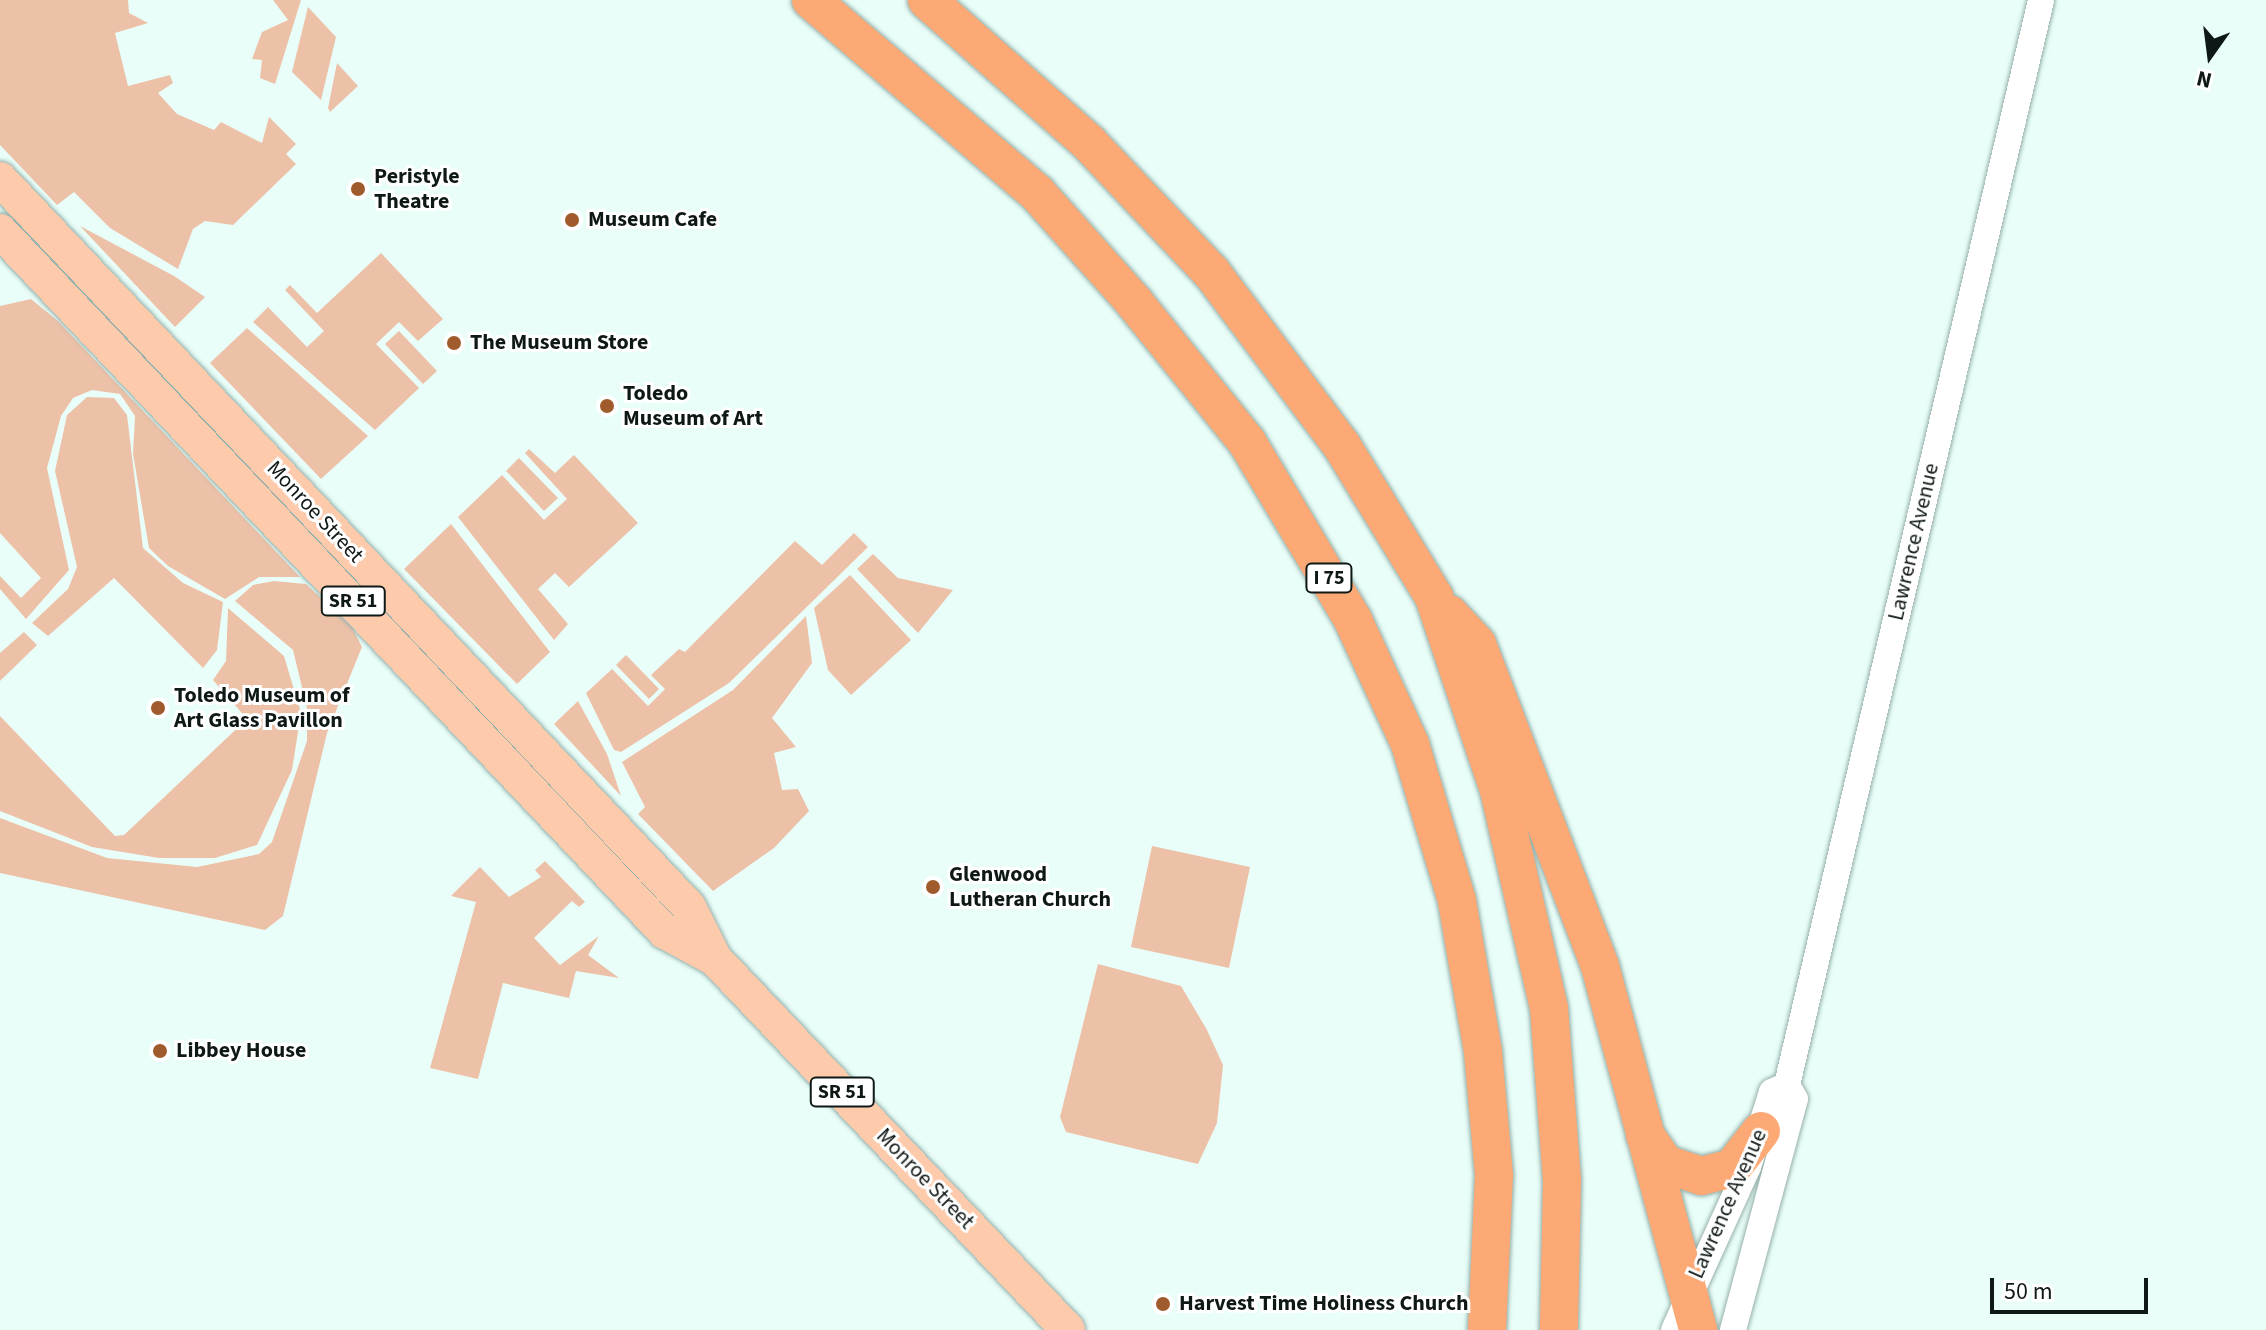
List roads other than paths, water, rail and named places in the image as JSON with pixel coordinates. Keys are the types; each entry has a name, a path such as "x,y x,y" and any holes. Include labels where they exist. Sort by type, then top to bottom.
{"highway":[{"path":"927,0 1089,143 1212,273 1342,446 1434,597 1477,644 1531,772 1600,966 1641,1128 1690,1288 1698,1330"},
{"name":"I 75","path":"818,8 1037,193 1191,368 1247,442 1353,620 1410,744 1457,901 1483,1052 1494,1175 1487,1330"},
{"path":"1434,597 1503,803 1549,1008 1562,1181 1559,1330"},
{"path":"1641,1128 1665,1164 1701,1176 1732,1168 1761,1131"}],"main road":[{"name":"Monroe Street","path":"9,189 689,907 715,959 1068,1330"},
{"name":"Monroe Street","path":"0,231 665,932 715,959"}],"street":[{"name":"Lawrence Avenue","path":"1733,1330 1795,1099 1787,1085 2041,0"},
{"path":"0,231 9,189"},
{"name":"Lawrence Avenue","path":"1674,1330 1761,1131 1772,1092 1787,1085"}],"place":[{"name":"Peristyle Theatre","path":"358,189"},
{"name":"Museum Cafe","path":"572,220"},
{"name":"The Museum Store","path":"454,343"},
{"name":"Toledo Museum of Art","path":"607,406"},
{"name":"Toledo Museum of Art Glass Pavillon","path":"158,708"},
{"name":"Glenwood Lutheran Church","path":"933,887"},
{"name":"Libbey House","path":"160,1051"},
{"name":"Harvest Time Holiness Church","path":"1163,1304"}]}
